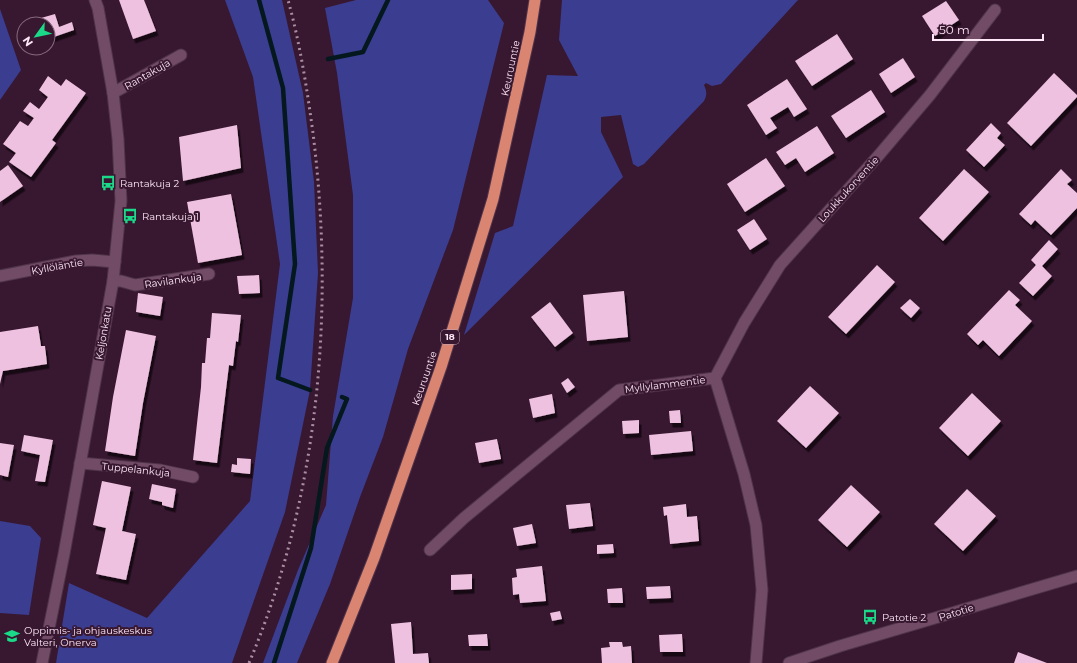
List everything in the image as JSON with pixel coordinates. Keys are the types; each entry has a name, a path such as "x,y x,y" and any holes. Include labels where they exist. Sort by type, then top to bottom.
{"highway":[{"name":"Keuruuntie","path":"332,663 374,558 441,367 493,199 527,47 535,0"}],"street":[{"name":"Keljonkatu","path":"42,663 64,554 113,281 121,201 118,139 113,93 98,8 95,0"},
{"name":"Loukkukorventie","path":"716,378 744,323 780,265 879,155 930,95 995,10"},
{"name":"Rantakuja","path":"113,93 181,55"},
{"name":"Kyllöläntie","path":"0,276 76,261 92,260 115,262"},
{"name":"Ravilankuja","path":"113,281 121,280 135,285 209,274"},
{"name":"Myllylammentie","path":"430,550 464,518 619,390 716,378 744,474 756,525 762,590 756,663"},
{"name":"Tuppelankuja","path":"80,463 160,470 193,476"},
{"name":"Patotie","path":"789,663 840,646 1077,576"}],"shaded area":[{"path":"225,0 282,0 303,93 314,182 318,273 310,390 285,512 232,663 56,663 69,583 147,618 250,501 280,264 253,77"},
{"path":"356,0 488,0 504,23 453,230 408,349 383,437 360,497 330,584 297,663 263,663 298,570 326,505 333,416 353,298 353,195 337,73 325,8"},
{"path":"562,0 798,0 721,84 712,86 706,83 704,85 706,97 704,101 644,164 638,167 633,164 621,115 601,117 601,132 623,177 464,335 495,233 513,226 547,75 578,76 559,40"},
{"path":"0,9 21,70 0,100"},
{"path":"0,521 30,526 41,538 29,615 0,613"}],"building":[{"path":"119,0 144,0 156,31 133,39"},
{"path":"946,1 959,20 935,36 922,16"},
{"path":"56,17 59,27 72,22 74,30 56,36"},
{"path":"837,34 853,59 812,86 795,61"},
{"path":"903,58 915,77 891,93 879,74"},
{"path":"1054,73 1077,95 1077,97 1031,146 1007,123"},
{"path":"48,76 61,86 66,79 86,93 52,140 56,143 31,177 9,162 16,153 3,144 20,121 28,126 34,118 23,111 30,102 39,109 48,97 39,90"},
{"path":"787,79 807,109 794,117 788,107 770,118 777,128 766,135 747,105"},
{"path":"871,90 885,112 846,138 831,116"},
{"path":"991,123 1001,133 997,138 1005,145 984,167 966,150"},
{"path":"237,125 241,168 183,181 179,137"},
{"path":"817,126 834,153 805,172 796,158 785,165 776,152"},
{"path":"766,158 785,186 745,212 727,184"},
{"path":"8,165 23,186 0,202 0,171"},
{"path":"964,169 989,192 943,241 919,218"},
{"path":"1061,169 1072,180 1067,184 1077,193 1077,208 1051,235 1035,220 1031,225 1019,214"},
{"path":"231,194 242,255 198,263 187,202"},
{"path":"754,219 767,239 750,250 737,230"},
{"path":"1049,240 1058,249 1042,266 1052,276 1033,296 1019,283 1036,265 1031,260"},
{"path":"877,265 895,282 846,334 828,317"},
{"path":"259,275 260,293 239,294 237,276"},
{"path":"1009,290 1020,300 1015,305 1032,321 999,356 983,340 978,345 967,334"},
{"path":"624,291 628,337 587,341 583,295"},
{"path":"138,293 163,297 160,316 136,312"},
{"path":"910,299 920,308 911,318 900,308"},
{"path":"550,302 573,333 555,347 531,317"},
{"path":"212,313 241,315 238,342 236,341 233,366 229,365 217,463 193,460 201,387 202,363 205,363 207,338 210,338"},
{"path":"38,326 41,346 45,346 47,364 3,371 0,384 0,332"},
{"path":"126,330 156,336 143,403 135,456 105,451 113,397"},
{"path":"568,378 575,387 567,393 561,383"},
{"path":"810,386 839,413 806,448 777,421"},
{"path":"972,393 1001,421 968,456 939,428"},
{"path":"552,394 555,413 533,418 529,399"},
{"path":"680,410 681,423 670,423 669,411"},
{"path":"639,420 639,433 623,434 622,421"},
{"path":"691,431 693,451 651,455 649,435"},
{"path":"24,435 53,440 45,482 35,481 40,455 21,451"},
{"path":"497,439 501,459 479,463 475,443"},
{"path":"0,443 14,445 8,477 0,475"},
{"path":"237,458 251,459 250,474 231,472 232,464 237,465"},
{"path":"102,481 131,487 122,531 136,534 126,580 96,574 106,528 93,525"},
{"path":"152,484 176,489 173,508 162,505 162,502 149,499"},
{"path":"851,485 880,512 847,547 818,520"},
{"path":"967,489 996,516 963,551 934,524"},
{"path":"590,503 593,526 569,529 566,505"},
{"path":"686,504 687,517 697,516 699,541 670,544 667,515 664,516 663,507"},
{"path":"532,524 536,543 517,546 513,528"},
{"path":"613,544 614,553 597,554 597,545"},
{"path":"542,566 546,601 520,603 519,594 513,595 512,578 517,577 516,569"},
{"path":"472,574 472,589 451,590 451,575"},
{"path":"670,586 671,598 647,599 646,587"},
{"path":"622,588 623,603 608,603 607,589"},
{"path":"560,611 562,619 552,621 550,613"},
{"path":"411,622 413,654 428,653 429,663 395,663 391,624"},
{"path":"487,634 488,646 469,646 468,635"},
{"path":"682,634 683,652 660,652 659,635"},
{"path":"609,642 622,642 623,647 631,646 632,663 602,663 601,648 610,647"},
{"path":"1018,652 1047,663 1014,663"}],"waterway":[{"path":"259,0 283,88 295,264 278,378 310,390"},
{"path":"328,59 363,52 388,0"},
{"path":"274,663 311,548 327,448 347,399 342,397"}],"railway":[{"path":"249,663 273,600 292,535 306,469 316,402 321,335 322,268 319,200 313,133 303,66 288,0"}],"place":[{"name":"Rantakuja 2","path":"108,183"},
{"name":"Rantakuja 1","path":"130,216"},
{"name":"Patotie 2","path":"870,617"},
{"name":"Oppimis- ja ohjauskeskus Valteri, Onerva","path":"12,636"}]}
